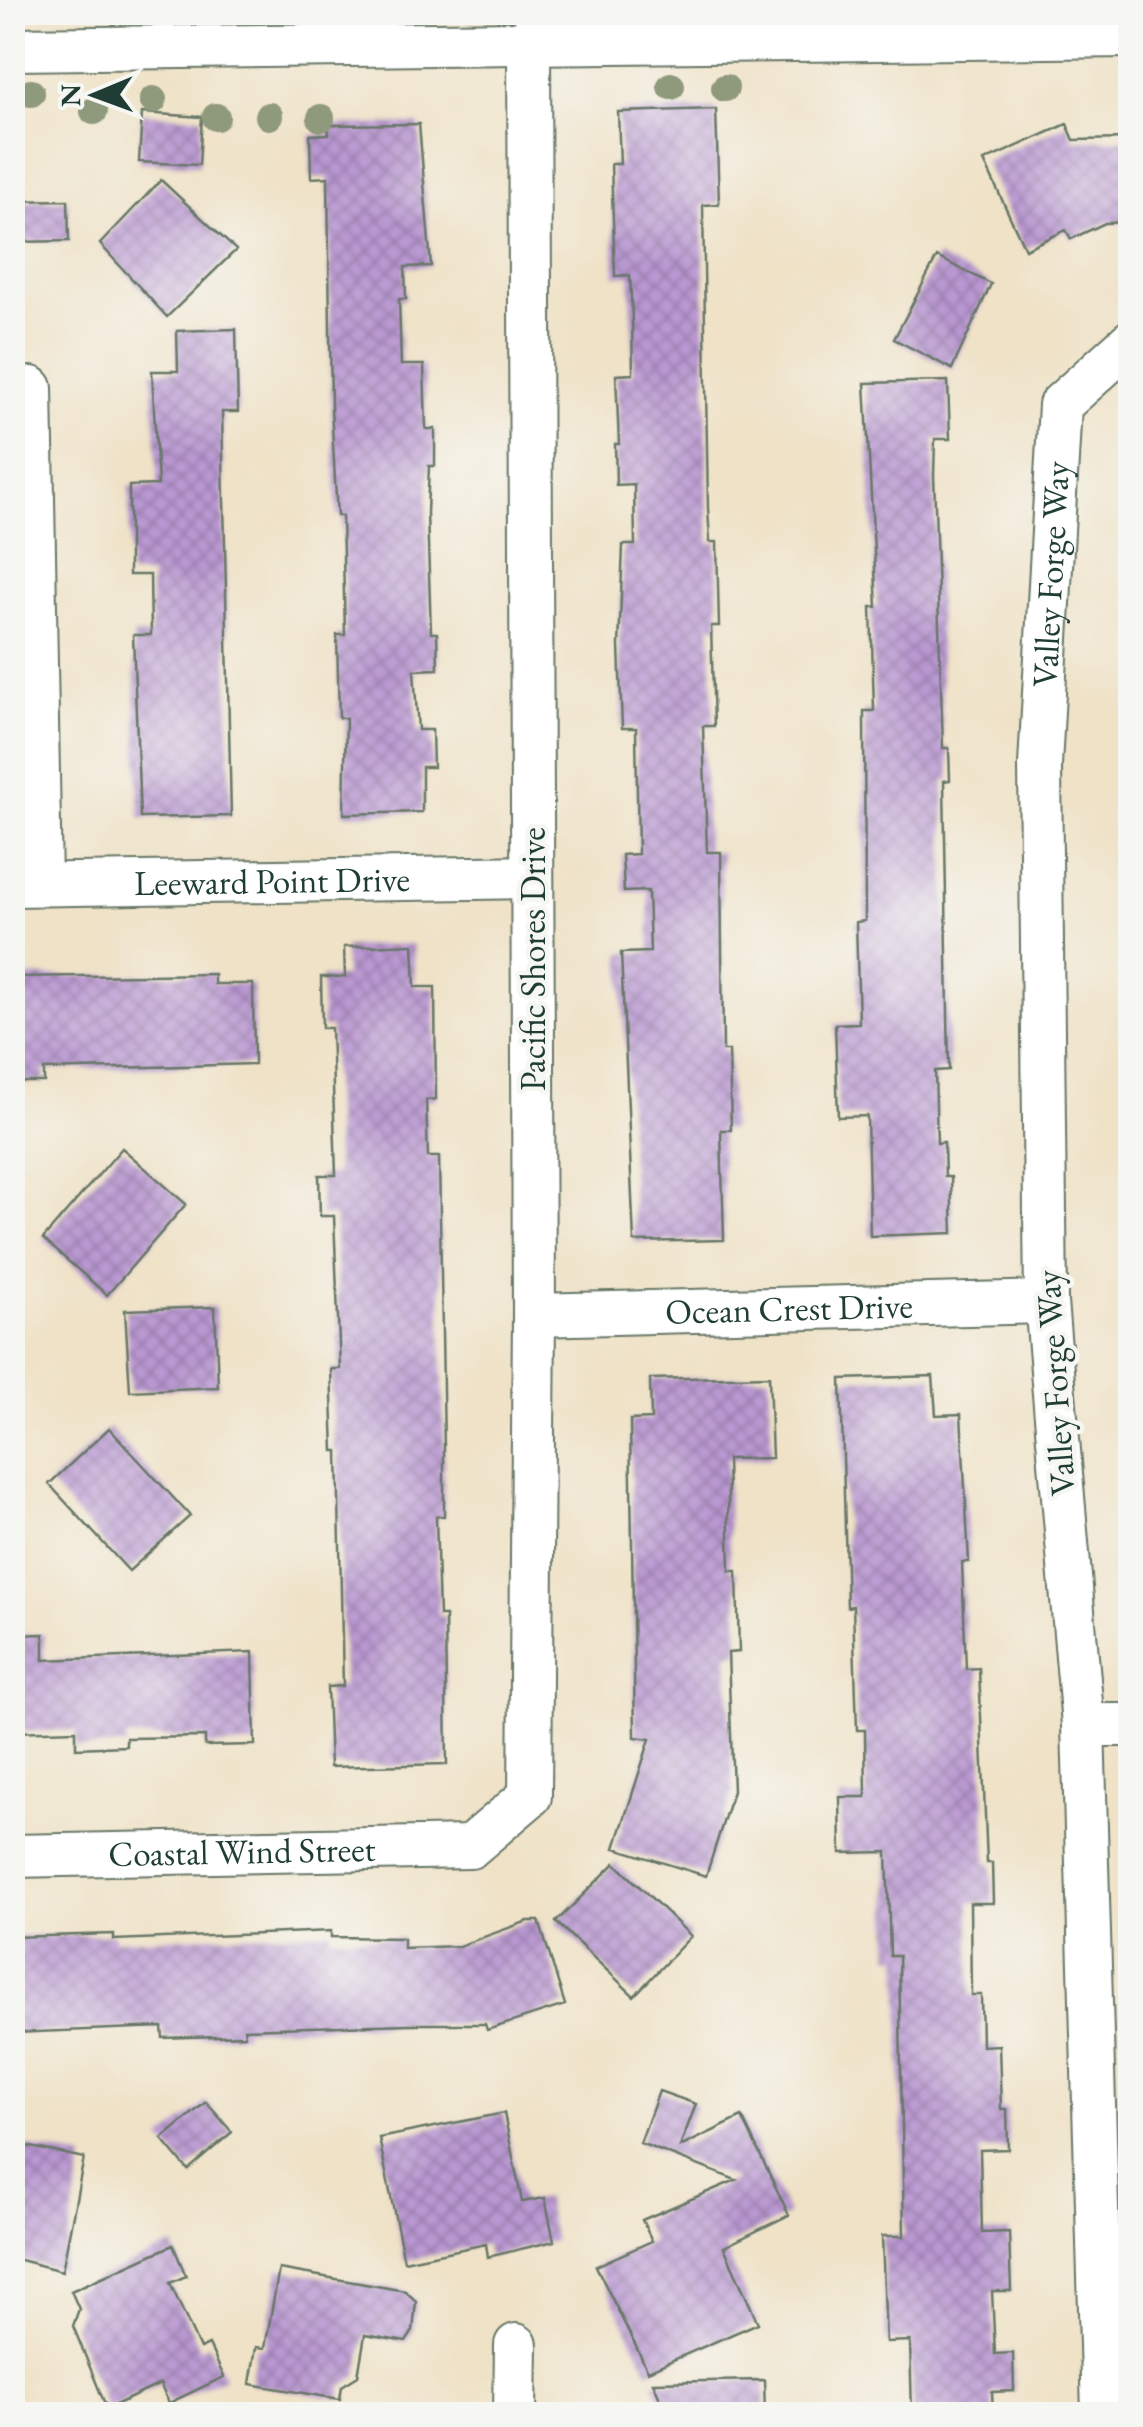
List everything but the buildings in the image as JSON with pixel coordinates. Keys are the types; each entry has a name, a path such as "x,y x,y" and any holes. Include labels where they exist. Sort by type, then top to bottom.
{"street":[{"path":"12,49 542,28 1130,36"},
{"name":"Pacific Shores Drive","path":"470,1846 530,1796 532,877 542,28"},
{"name":"Valley Forge Way","path":"1103,2414 1084,1726 1046,1302 1040,765 1060,405 1116,355"},
{"path":"26,884 32,388"},
{"name":"Leeward Point Drive","path":"26,884 532,877"},
{"name":"Ocean Crest Drive","path":"534,1315 1046,1302"},
{"path":"1084,1726 1130,1725"},
{"name":"Coastal Wind Street","path":"12,1856 470,1846"},
{"path":"516,2345 516,2414"}]}
